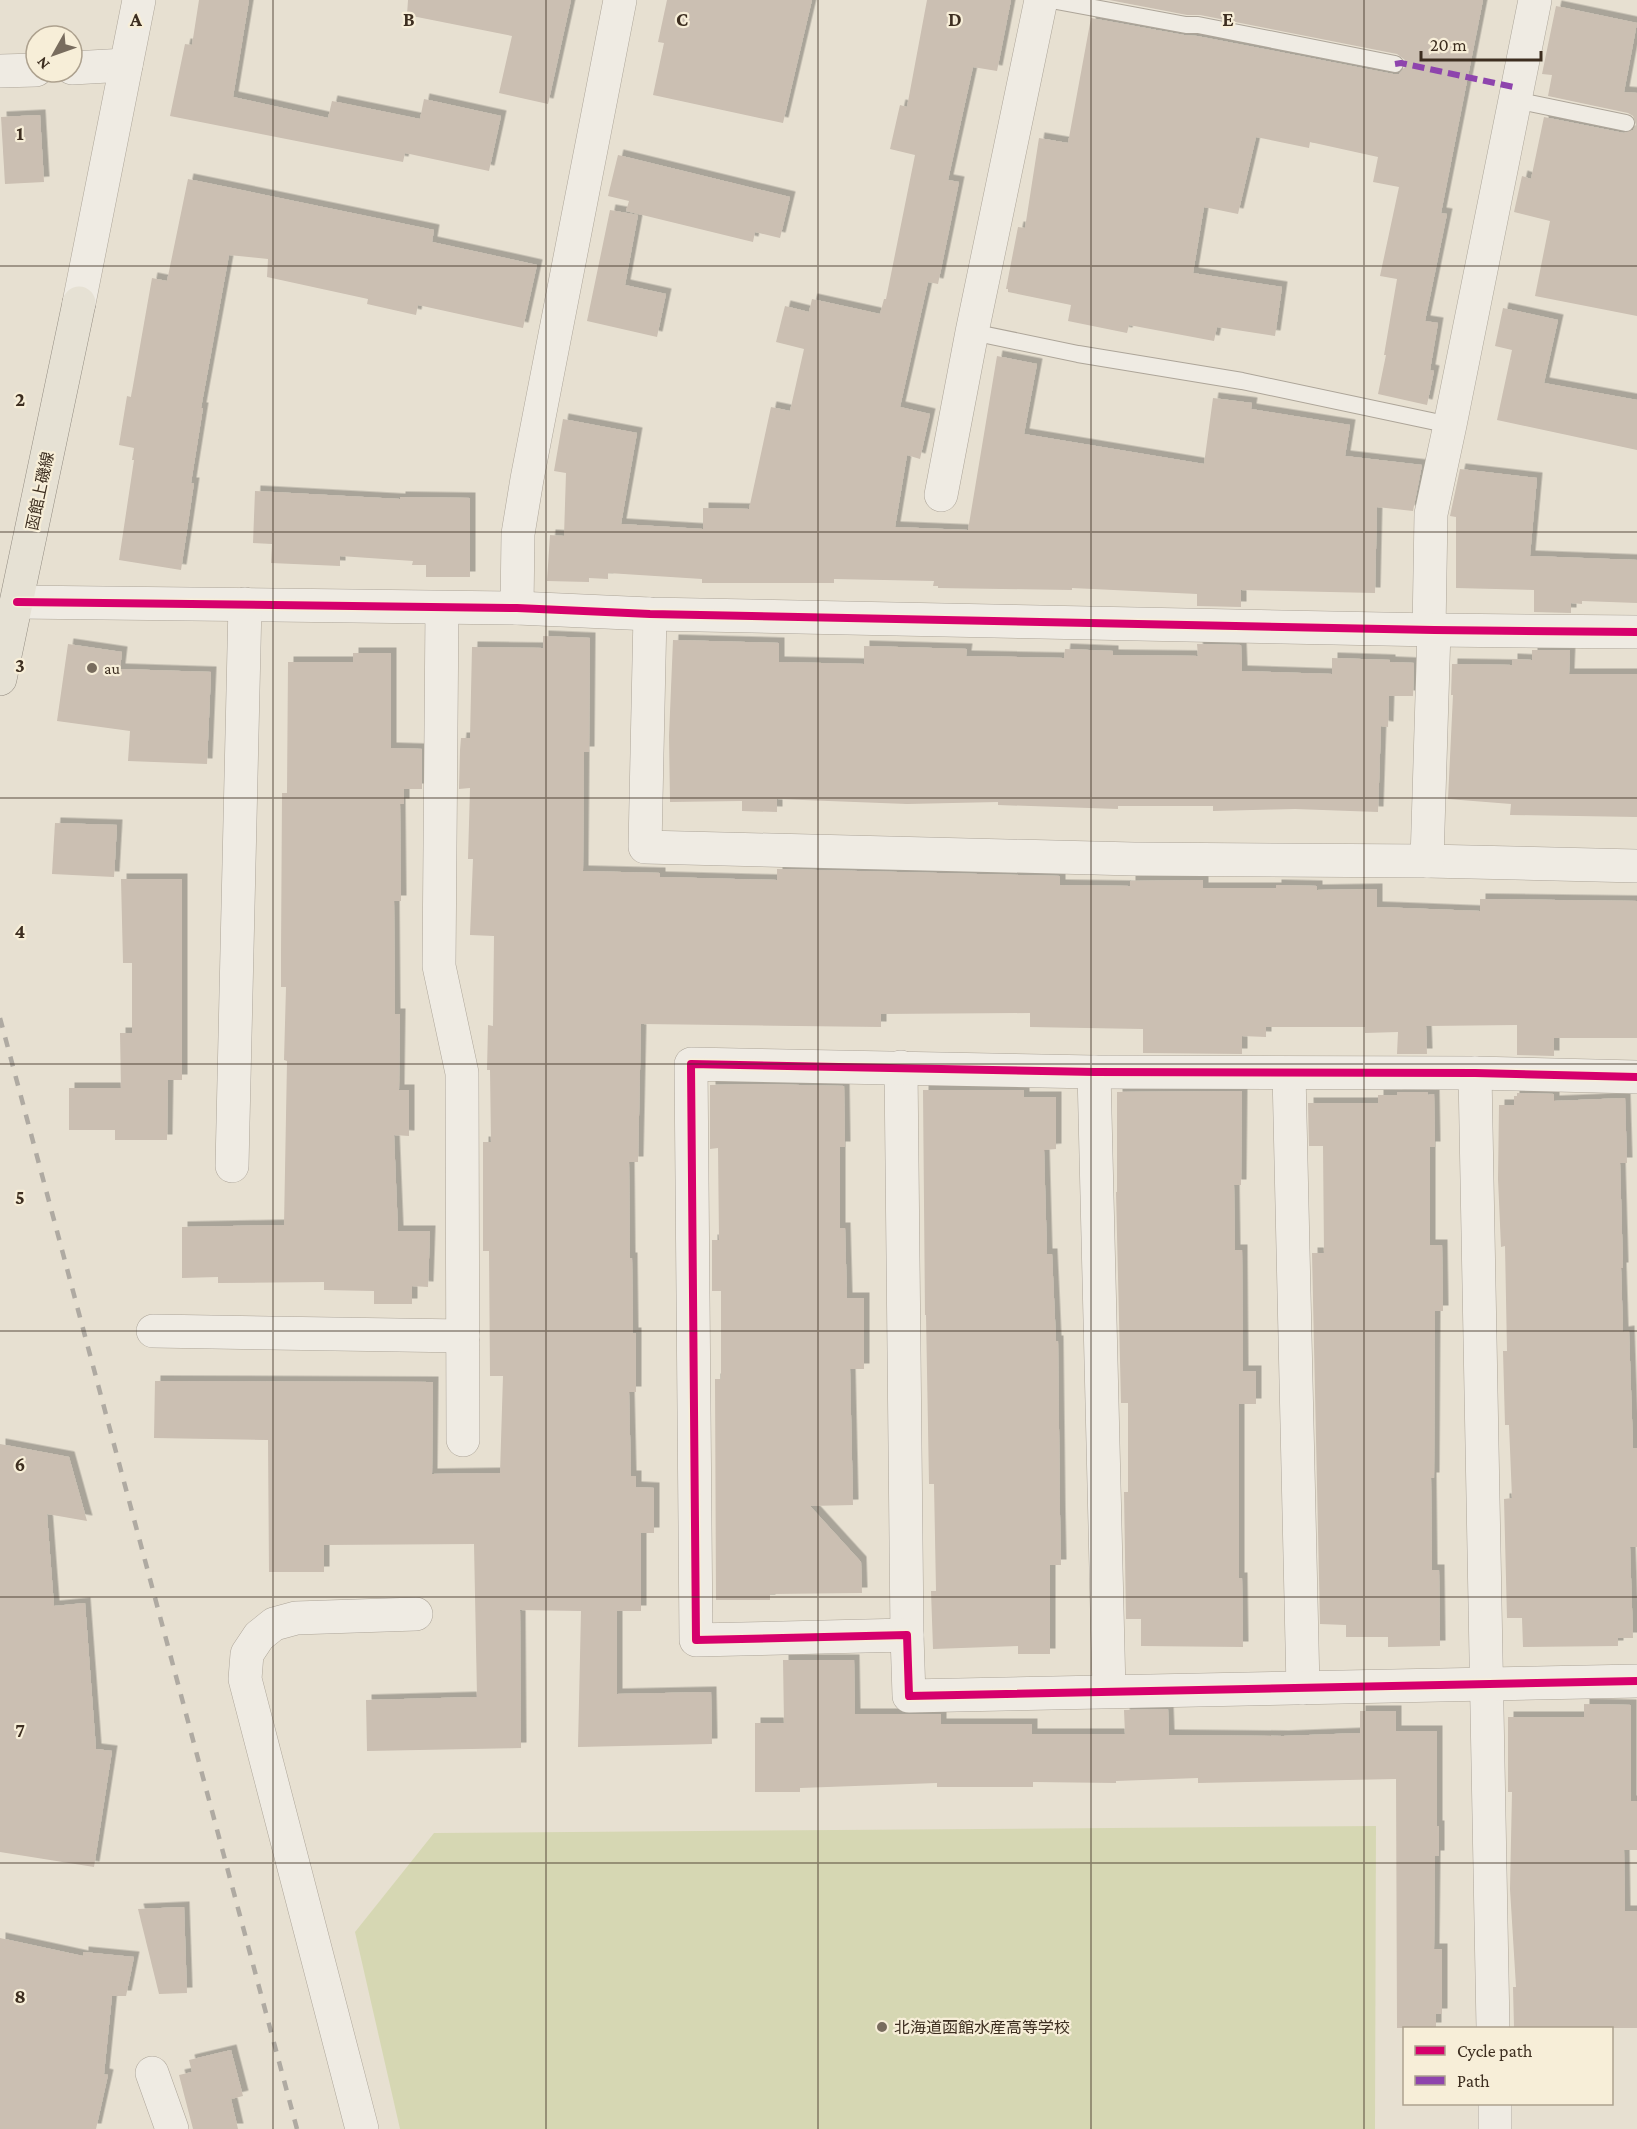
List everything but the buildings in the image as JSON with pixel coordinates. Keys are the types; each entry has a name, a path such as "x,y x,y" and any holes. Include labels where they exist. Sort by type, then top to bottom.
{"main road":[{"name":"函館上磯線","path":"0,679 79,303"}],"street":[{"path":"79,303 139,0"},
{"path":"517,608 518,534 527,479 620,0"},
{"path":"941,495 972,332 1041,0"},
{"path":"1427,861 1431,514 1535,0"},
{"path":"84,67 126,65"},
{"path":"0,71 24,70"},
{"path":"17,602 517,608 650,614 1637,632"},
{"path":"232,1166 245,604"},
{"path":"442,608 439,966 462,1073 464,1440"},
{"path":"650,614 645,847 1134,860 1427,861 1637,866"},
{"path":"907,1635 696,1640 692,1064 1094,1072 1475,1073 1637,1077"},
{"path":"901,1067 909,1696 1637,1681"},
{"path":"1094,1072 1109,1691"},
{"path":"1289,1073 1303,1688"},
{"path":"1475,1073 1493,2027"},
{"path":"153,1331 463,1336"},
{"path":"362,2129 245,1679 247,1654 259,1636 274,1624 296,1617 416,1614"},
{"path":"152,2073 172,2129"},
{"path":"1495,2105 1496,2129"}],"lane":[{"path":"1051,0 1186,25 1198,25 1395,64"},
{"path":"1515,100 1626,123"},
{"path":"972,332 1078,354 1242,381 1450,425"}],"green space":[{"name":"北海道函館水産高等学校","path":"1376,1826 1375,2129 400,2129 355,1932 434,1833"}],"railway":[{"path":"0,1018 297,2129"}],"marked path":[{"path":"1395,64 1401,63 1518,88"}],"cycle path":[{"path":"17,602 517,608 650,614 1637,632"},
{"path":"1637,1077 1475,1073 1094,1072 691,1064 696,1640 907,1635 909,1696 1637,1681"}],"place":[{"name":"au","path":"92,668"},
{"name":"北海道函館水産高等学校","path":"882,2027"}]}
